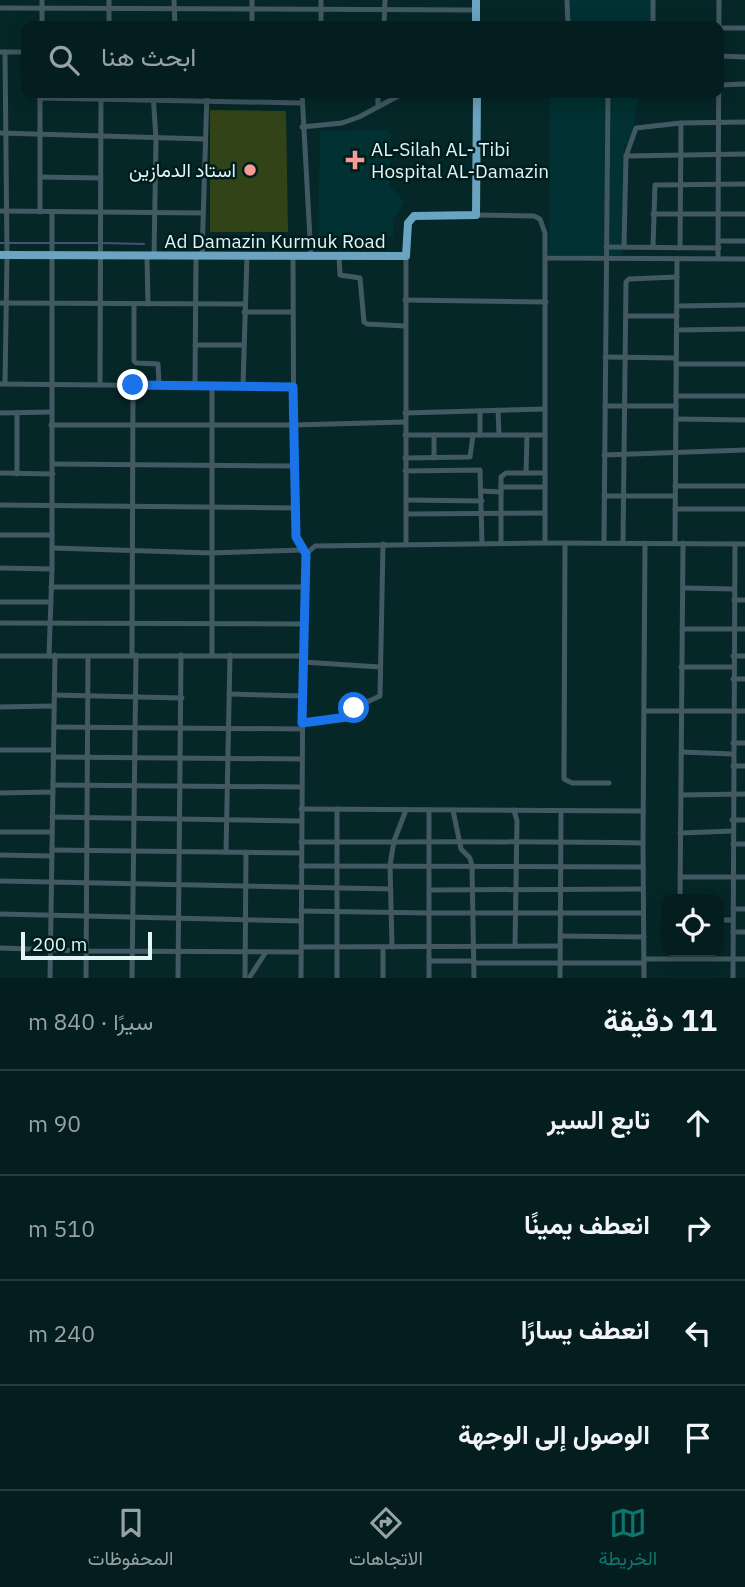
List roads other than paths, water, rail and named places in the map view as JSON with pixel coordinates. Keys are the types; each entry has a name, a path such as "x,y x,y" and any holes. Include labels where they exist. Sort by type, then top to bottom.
{"highway":[{"path":"476,0 476,21"},
{"path":"476,215 477,98"},
{"name":"Ad Damazin Kurmuk Road","path":"3,255 406,256 408,223 414,215 476,215"}],"street":[{"path":"42,0 42,21"},
{"path":"109,0 109,21"},
{"path":"174,0 175,21"},
{"path":"252,21 253,0"},
{"path":"321,0 321,21"},
{"path":"384,21 385,0"},
{"path":"568,0 568,21"},
{"path":"653,0 653,21"},
{"path":"719,0 719,21"},
{"path":"0,8 477,10"},
{"path":"724,28 745,28"},
{"path":"21,52 3,52 2,384 293,387"},
{"path":"724,56 745,57"},
{"path":"724,85 745,84"},
{"path":"40,98 40,212"},
{"path":"100,384 101,98"},
{"path":"148,304 155,213 156,139 153,98"},
{"path":"174,98 301,103"},
{"path":"302,98 311,257"},
{"path":"378,107 379,98"},
{"path":"302,127 342,123 395,98"},
{"path":"604,543 607,98"},
{"path":"718,259 719,98"},
{"path":"195,385 196,304 203,212 206,101"},
{"path":"624,247 626,156 636,128 681,122 745,122"},
{"path":"680,248 681,122"},
{"path":"3,133 205,139"},
{"path":"626,156 745,154"},
{"path":"40,177 100,177"},
{"path":"653,247 655,185 745,184"},
{"path":"3,211 203,212"},
{"path":"50,978 54,727 51,622 52,212"},
{"path":"653,215 745,214"},
{"path":"476,215 534,216 540,219 545,233 545,543"},
{"path":"606,247 680,248 745,241"},
{"path":"243,385 247,256"},
{"path":"293,256 294,508 296,537 304,552 301,978"},
{"path":"406,256 406,544"},
{"path":"339,257 340,275 360,278 364,322 405,326"},
{"path":"545,258 745,259"},
{"path":"675,543 677,258"},
{"path":"623,543 626,282 629,279 677,277"},
{"path":"405,300 546,302"},
{"path":"3,303 244,304"},
{"path":"134,304 134,361 158,364 159,384"},
{"path":"677,306 745,306"},
{"path":"244,312 292,312"},
{"path":"626,316 677,316"},
{"path":"677,330 745,329"},
{"path":"195,345 243,345"},
{"path":"605,357 745,364"},
{"path":"132,978 135,757 131,624 135,425 133,385"},
{"path":"212,385 212,655"},
{"path":"676,396 745,396"},
{"path":"605,406 676,406"},
{"path":"405,413 545,409"},
{"path":"498,410 499,435"},
{"path":"405,458 471,456 480,411"},
{"path":"0,413 51,412"},
{"path":"17,413 17,474"},
{"path":"676,419 745,420"},
{"path":"51,425 405,422"},
{"path":"405,435 545,435"},
{"path":"433,435 434,458"},
{"path":"526,473 527,435"},
{"path":"604,455 745,450"},
{"path":"451,471 452,457"},
{"path":"52,464 293,466"},
{"path":"405,471 480,470 482,543"},
{"path":"501,543 502,475 545,472"},
{"path":"0,473 52,474"},
{"path":"481,491 545,486"},
{"path":"675,486 745,486"},
{"path":"604,496 675,496"},
{"path":"405,500 482,501"},
{"path":"0,505 294,508"},
{"path":"675,509 745,509"},
{"path":"406,514 545,513"},
{"path":"0,535 52,535"},
{"path":"565,542 564,779 572,783 609,783"},
{"path":"644,978 645,543"},
{"path":"680,894 683,543"},
{"path":"52,548 211,553 304,552 315,546 383,544 745,544"},
{"path":"54,727 302,726 347,717 354,708 378,698 380,692 383,544"},
{"path":"733,978 735,544"},
{"path":"0,568 52,569"},
{"path":"734,577 745,577"},
{"path":"51,587 303,587"},
{"path":"683,588 734,589"},
{"path":"734,600 745,600"},
{"path":"0,603 51,602"},
{"path":"0,623 304,624"},
{"path":"682,629 745,629"},
{"path":"178,978 181,655"},
{"path":"0,656 230,655 380,667"},
{"path":"226,852 230,655"},
{"path":"86,978 88,656"},
{"path":"733,656 745,656"},
{"path":"681,667 733,667"},
{"path":"733,679 745,679"},
{"path":"229,694 302,696"},
{"path":"54,695 181,698"},
{"path":"0,707 54,706"},
{"path":"645,711 745,710"},
{"path":"733,743 745,743"},
{"path":"0,750 88,757 302,759"},
{"path":"681,752 733,754"},
{"path":"733,766 745,765"},
{"path":"0,793 88,785 301,787"},
{"path":"681,794 745,794"},
{"path":"301,809 643,811"},
{"path":"337,809 337,978"},
{"path":"392,947 390,865 394,841 406,810"},
{"path":"429,810 429,978"},
{"path":"453,810 461,849 470,858 472,866 474,978"},
{"path":"514,810 517,843 515,946"},
{"path":"560,978 561,811"},
{"path":"52,817 301,821"},
{"path":"733,820 745,820"},
{"path":"680,833 733,831"},
{"path":"0,832 52,832"},
{"path":"301,842 459,840 643,844"},
{"path":"733,844 745,844"},
{"path":"0,856 87,851 301,853"},
{"path":"246,852 247,978"},
{"path":"301,866 643,867"},
{"path":"680,877 745,877"},
{"path":"0,881 391,889"},
{"path":"430,890 643,889"},
{"path":"733,909 745,909"},
{"path":"301,911 643,913"},
{"path":"0,914 301,921"},
{"path":"724,920 733,920"},
{"path":"733,932 745,932"},
{"path":"560,936 643,937"},
{"path":"0,948 266,952 337,947 560,946"},
{"path":"383,947 383,978"},
{"path":"247,978 266,952"},
{"path":"430,961 560,963 745,959"}],"waterway":[{"path":"0,243 97,243"},
{"path":"103,243 144,244"}],"place":[{"name":"AL-Silah AL- Tibi Hospital AL-Damazin","path":"355,160"},
{"name":"استاد الدمازين","path":"250,170"}]}
